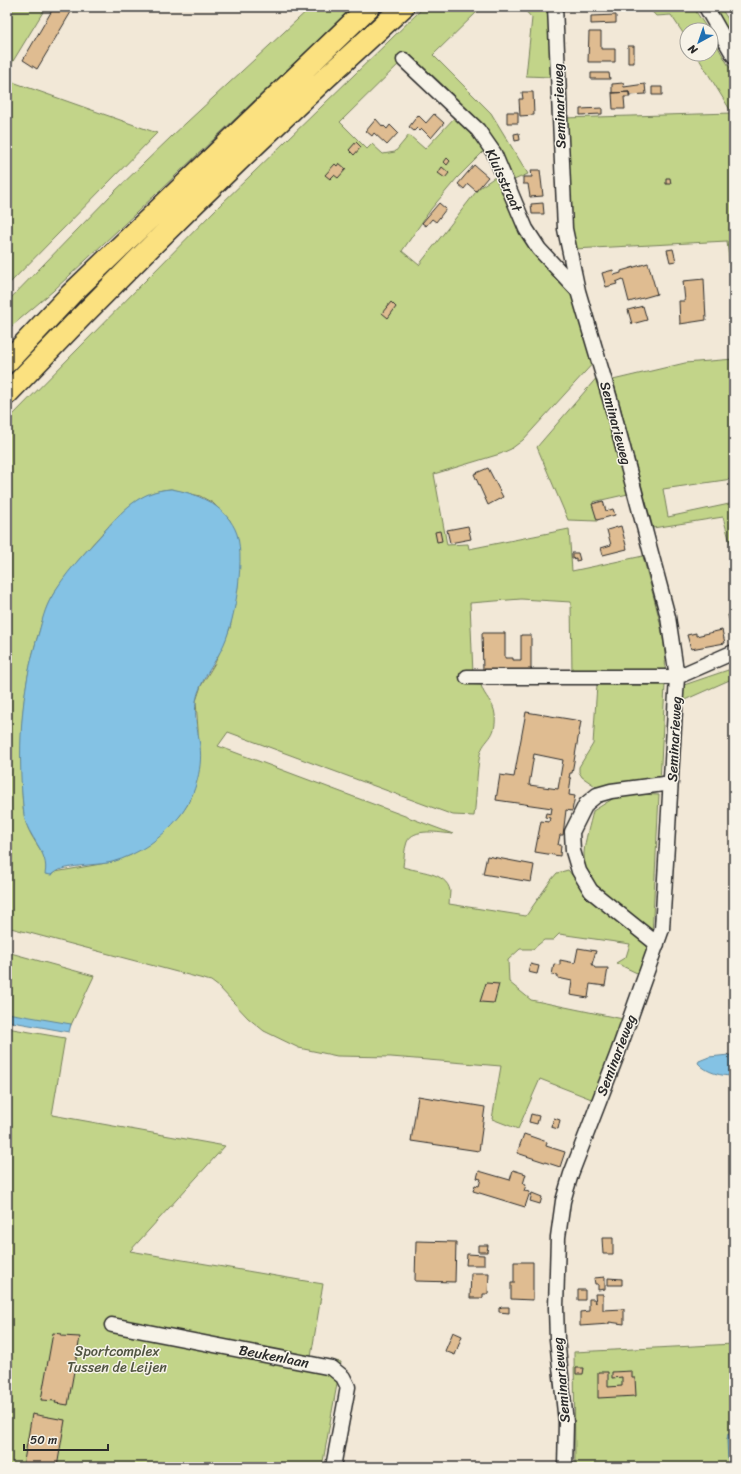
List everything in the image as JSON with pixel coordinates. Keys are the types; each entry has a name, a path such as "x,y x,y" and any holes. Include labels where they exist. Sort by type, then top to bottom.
{"highway":[{"path":"7,362 71,294 337,36 369,7"},
{"path":"7,394 144,255 318,84 403,7"},
{"path":"7,340 71,294"}],"street":[{"name":"Seminarieweg","path":"555,7 564,229 578,291 610,399 668,617 677,677 672,783 662,929 571,1174 563,1201 558,1237 556,1308 557,1339 566,1422 565,1467"},
{"path":"706,7 734,56"},
{"name":"Kluisstraat","path":"404,60 478,130 494,153 526,229 539,249 578,291"},
{"path":"467,677 677,677 734,652"},
{"path":"657,944 591,891 579,871 573,851 572,832 586,804 597,795 611,791 672,783"},
{"name":"Beukenlaan","path":"112,1325 332,1368 343,1377 348,1387 333,1467"}],"green space":[{"path":"7,7 46,7 7,71"},
{"path":"311,7 353,7 53,291 7,330 7,302 113,193"},
{"path":"424,7 482,7 433,55 491,113 528,174 514,180 494,143 482,126 440,82 409,54 340,122 367,149 372,144 383,154 395,152 409,135 425,149 456,116 463,122 485,150 457,178 431,209 402,251 419,265 479,188 498,175 573,296 595,361 523,440 511,449 500,454 434,474 447,545 468,544 469,549 569,529 572,571 643,556 658,614 664,645 665,673 572,673 571,602 521,599 470,603 473,674 464,674 463,684 481,685 493,707 495,715 494,729 480,754 474,816 453,815 228,732 218,746 453,834 427,832 415,834 410,837 406,845 403,867 438,876 444,880 450,891 449,904 526,916 557,873 568,870 596,904 648,947 639,974 616,963 626,957 630,944 559,934 553,940 544,940 533,949 520,949 508,960 509,982 531,1000 623,1019 594,1100 540,1079 518,1129 492,1119 501,1066 391,1057 337,1056 299,1048 264,1031 248,1018 219,987 211,981 7,927 7,421 217,208","holes":["171,489 200,496 213,503 230,520 238,586 230,628 215,663 201,686 196,701 198,730 196,783 190,801 179,817 131,855 112,862 55,872 51,875 45,858 26,824 23,803 21,760 22,722 26,685 43,617 51,598 61,582 113,521 130,506 148,494"]},
{"path":"522,7 550,7 551,77 526,76 532,18"},
{"path":"648,7 693,7 703,22 679,22 679,27 671,15 656,16"},
{"path":"715,7 720,7 734,28 734,42"},
{"path":"719,49 734,75 734,307 727,241 574,249 571,230 563,118 732,113 701,62 719,62"},
{"path":"7,80 157,133 7,286"},
{"path":"734,359 734,485 732,479 663,489 668,517 734,503 734,557 723,517 653,528 613,380 685,363"},
{"path":"599,375 628,494 593,502 597,521 568,520 537,447"},
{"path":"734,668 734,678 680,702 682,688 684,685"},
{"path":"597,685 665,685 660,783 598,788 582,777 579,772 579,767 593,744"},
{"path":"638,794 659,795 652,936 619,911 598,891 590,879 585,867 584,853 586,837 593,811 614,798"},
{"path":"7,952 94,976 70,1027 7,1017"},
{"name":"Sportcomplex Tussen de Leijen","path":"7,1028 65,1038 52,1115 225,1146 130,1251 323,1284 311,1357 341,1362 322,1467 7,1467"},
{"path":"734,1344 734,1437 731,1435 727,1438 729,1467 575,1467 574,1352"}],"water":[{"path":"171,489 190,493 216,506 230,520 235,529 240,554 238,586 228,633 221,651 204,679 196,701 196,718 201,755 199,774 196,784 189,802 179,817 165,832 149,845 131,855 112,862 71,867 56,871 51,875 45,874 46,866 44,859 29,830 24,815 21,769 24,700 33,654 44,615 56,589 68,572 124,510 140,498"},
{"path":"7,1013 71,1024 69,1032 7,1021"},
{"path":"734,1056 734,1076 714,1073 698,1063 699,1061 709,1057"},
{"path":"728,1434 734,1437 734,1467 729,1467 727,1445"}],"building":[{"path":"54,7 74,7 37,69 23,60"},
{"path":"616,15 616,23 591,24 591,16"},
{"path":"589,32 601,32 601,49 615,49 615,62 588,62"},
{"path":"628,46 634,46 634,63 628,63"},
{"path":"591,73 609,73 610,79 591,79"},
{"path":"623,83 624,87 645,84 646,94 629,95 629,92 612,93 612,84"},
{"path":"652,87 662,87 662,95 652,95"},
{"path":"522,92 533,92 534,115 520,116 519,99 523,99"},
{"path":"629,92 630,97 624,97 625,109 613,109 612,93"},
{"path":"602,108 602,114 580,115 580,109"},
{"path":"507,112 518,112 518,123 507,123"},
{"path":"434,114 444,123 431,138 422,129 420,131 417,128 414,131 409,127 418,115 426,123"},
{"path":"376,119 383,127 384,126 387,129 390,125 398,133 387,145 374,133 372,136 366,131"},
{"path":"519,133 520,140 515,141 514,134"},
{"path":"356,142 361,147 354,155 349,150"},
{"path":"447,158 450,161 447,165 444,162"},
{"path":"339,163 346,169 338,178 334,175 330,179 325,175 335,164 337,166"},
{"path":"474,165 488,177 476,191 468,184 464,189 458,184"},
{"path":"442,167 449,173 445,178 438,173"},
{"path":"531,170 540,170 543,196 530,197 528,184 523,184 523,177 532,177"},
{"path":"666,178 670,178 671,184 666,184"},
{"path":"439,203 446,209 436,222 432,219 426,226 422,223"},
{"path":"543,203 544,214 532,214 531,204"},
{"path":"673,249 676,261 670,262 667,250"},
{"path":"648,263 657,294 629,302 623,279 616,282 617,284 606,287 602,273 613,270 614,275 621,273 621,271"},
{"path":"704,279 706,320 680,324 679,301 685,301 683,281"},
{"path":"391,302 396,307 388,318 382,313"},
{"path":"643,306 647,320 632,324 628,310"},
{"path":"488,468 503,497 488,505 474,474"},
{"path":"603,501 606,511 613,509 615,515 597,520 592,504"},
{"path":"468,526 471,539 450,543 447,530"},
{"path":"621,526 627,549 603,555 601,548 611,545 607,530"},
{"path":"440,531 442,541 437,542 435,532"},
{"path":"572,553 578,553 580,560 576,561 576,558 572,559"},
{"path":"734,613 734,622 730,623 728,615"},
{"path":"722,630 725,643 691,649 687,635 696,633 696,636"},
{"path":"482,633 505,633 505,658 513,658 513,660 521,660 521,635 531,635 531,670 483,671"},
{"path":"526,712 581,721 572,773 570,773 569,778 571,778 569,795 575,796 572,811 566,810 563,835 560,835 558,845 561,845 560,856 535,852 541,821 549,822 550,818 545,817 546,813 551,814 552,808 496,800 500,775 514,777","holes":["534,754 563,760 558,789 529,785"]},
{"path":"487,856 534,865 531,882 483,874"},
{"path":"578,948 596,951 592,964 595,968 608,968 605,986 590,984 588,998 570,995 572,981 552,975 554,964 560,965 560,960 575,963"},
{"path":"530,964 539,966 537,974 528,972"},
{"path":"486,983 499,984 494,1003 480,1002"},
{"path":"418,1096 485,1107 479,1151 411,1141"},
{"path":"531,1114 539,1116 537,1124 529,1122"},
{"path":"554,1118 560,1120 558,1129 551,1127"},
{"path":"524,1134 547,1142 546,1146 565,1152 560,1167 517,1153"},
{"path":"513,1170 526,1174 523,1184 526,1185 524,1191 530,1192 525,1207 473,1191 475,1185 479,1186 481,1179 477,1178 479,1171 510,1180"},
{"path":"532,1193 542,1197 540,1204 530,1201"},
{"path":"602,1238 613,1238 613,1254 603,1254"},
{"path":"416,1241 456,1242 455,1282 415,1281"},
{"path":"478,1245 488,1245 487,1252 478,1252"},
{"path":"467,1254 484,1255 484,1265 466,1265"},
{"path":"514,1262 533,1262 533,1300 511,1299 511,1283 514,1283"},
{"path":"471,1273 489,1273 488,1294 483,1294 483,1298 470,1298"},
{"path":"605,1277 605,1289 598,1290 598,1284 595,1284 594,1278"},
{"path":"608,1278 622,1279 622,1285 608,1285"},
{"path":"578,1290 585,1290 585,1300 578,1300"},
{"path":"595,1294 603,1294 603,1310 624,1309 624,1324 609,1322 609,1324 580,1326 580,1312 589,1311 589,1299 594,1299 596,1303"},
{"path":"509,1307 509,1313 499,1312 499,1308"},
{"path":"453,1332 462,1336 455,1355 445,1351"},
{"path":"53,1333 62,1334 61,1336 80,1337 68,1405 55,1403 56,1401 41,1400"},
{"path":"576,1368 584,1368 583,1374 576,1374"},
{"path":"632,1371 632,1378 635,1378 636,1396 598,1398 598,1372 608,1372 608,1387 622,1386 622,1377 612,1378 612,1372"},
{"path":"32,1414 65,1420 57,1467 23,1467"}]}
